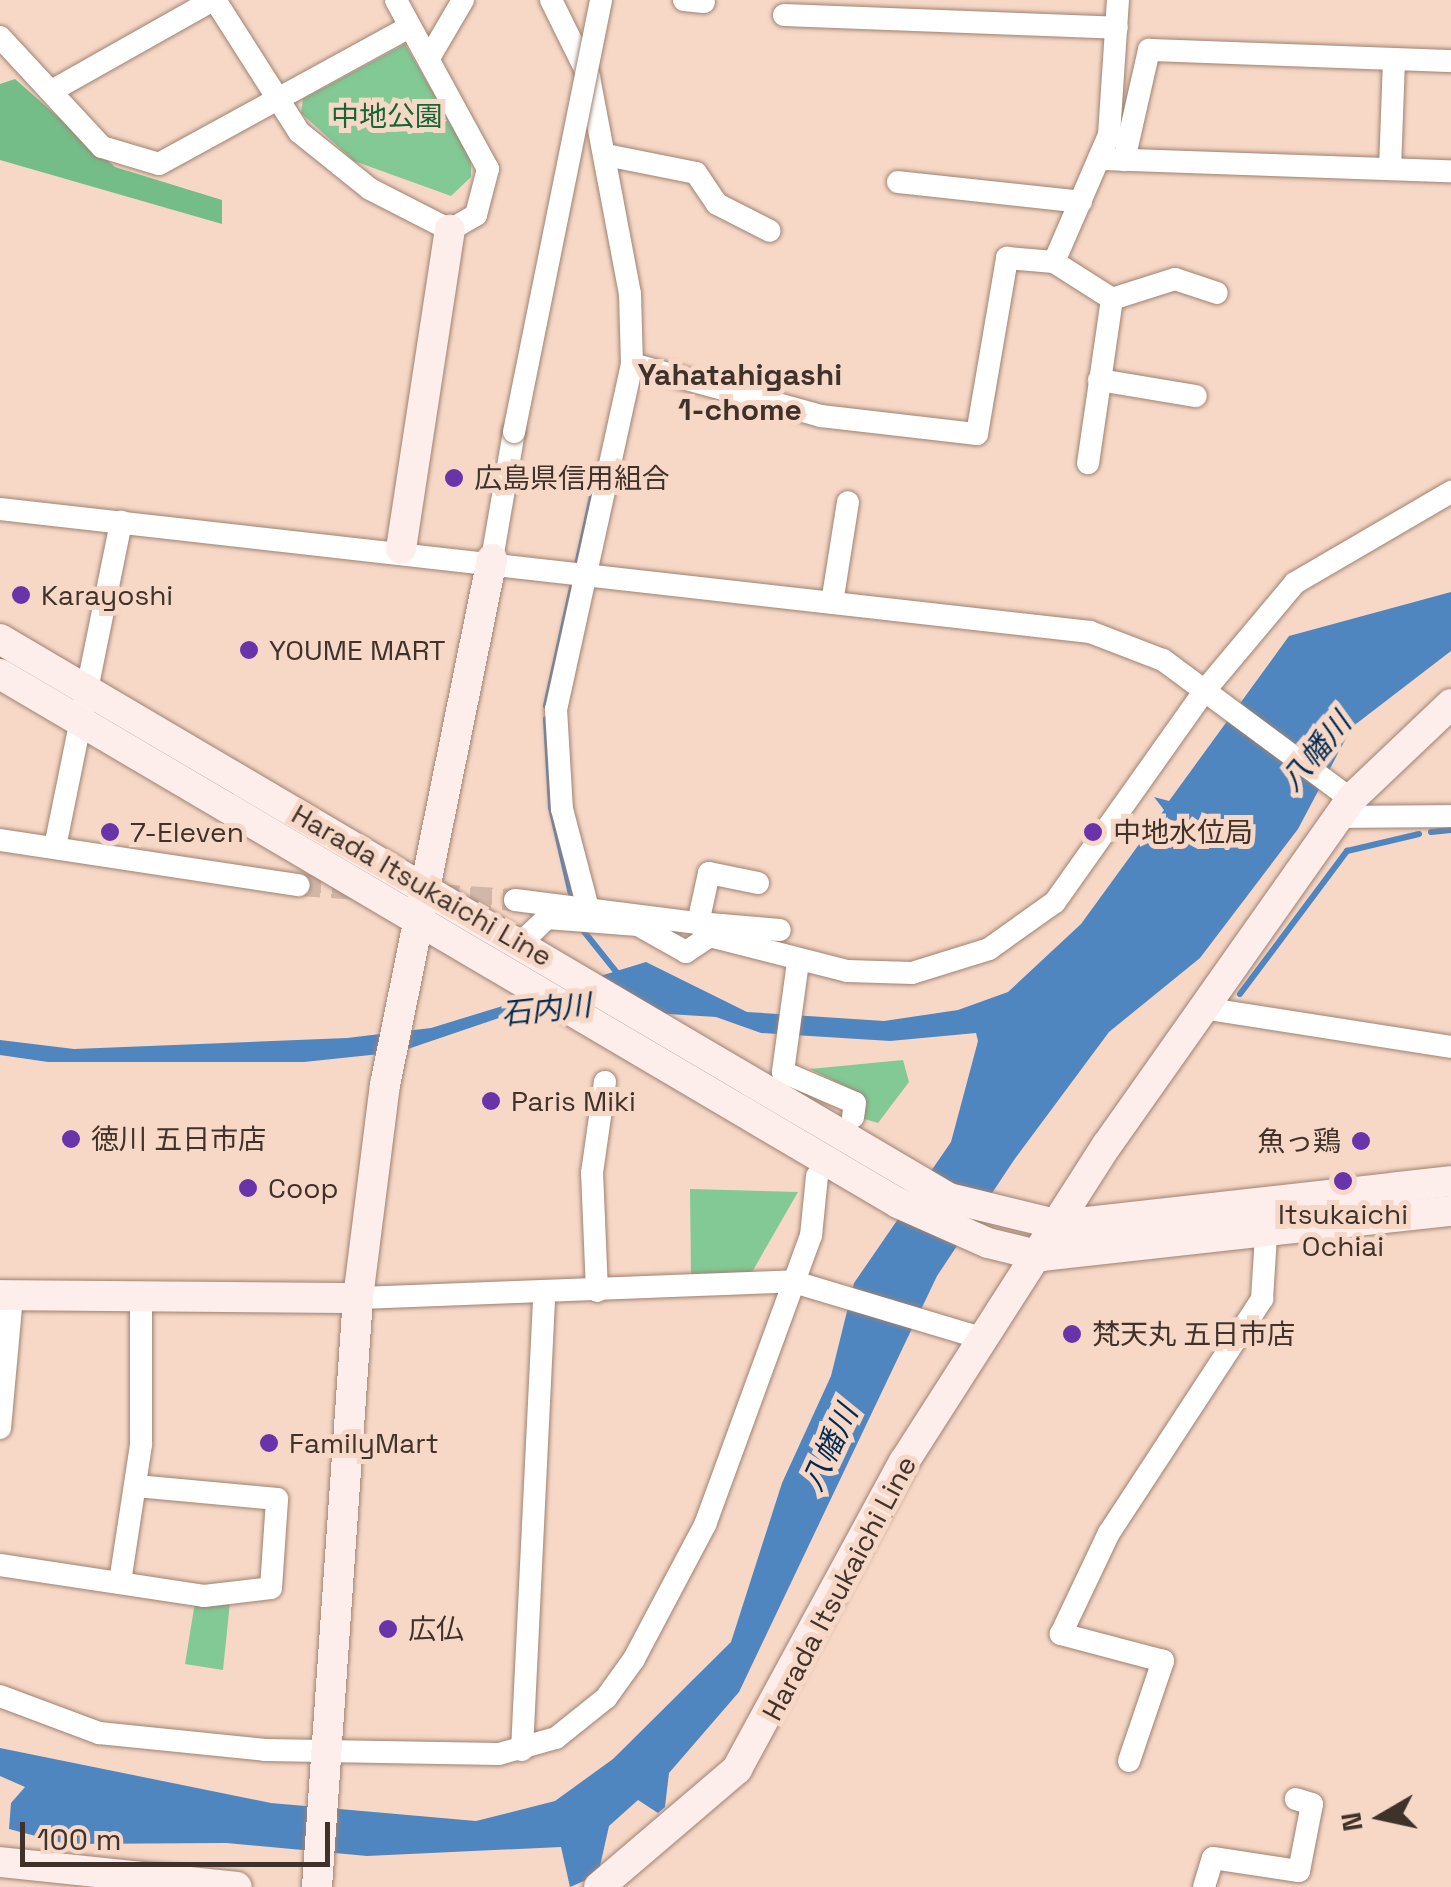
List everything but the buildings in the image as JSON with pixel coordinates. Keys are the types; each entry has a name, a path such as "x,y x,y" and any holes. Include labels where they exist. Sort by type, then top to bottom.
{"main road":[{"path":"401,549 450,230"},
{"path":"319,1874 358,1298 387,1071 492,558"},
{"name":"Harada Itsukaichi Line","path":"0,640 89,685 419,900 528,980 658,1062 851,1175 996,1245 1041,1256 1269,1235 1451,1211"},
{"name":"Harada Itsukaichi Line","path":"0,674 419,900 522,942 949,1198 1014,1219 1060,1226 1451,1182"},
{"path":"1060,1226 1343,802 1451,704"},
{"name":"Harada Itsukaichi Line","path":"599,1887 712,1797 768,1726 896,1476 976,1336 1041,1256 1060,1226"},
{"path":"6,1295 140,1302 358,1298"},
{"path":"0,1862 237,1887"}],"street":[{"path":"55,89 214,0 275,105 370,189 450,230 476,216 488,169 396,0"},
{"path":"429,58 464,0"},
{"path":"551,0 589,77 630,294 632,364 577,573 556,708 562,810 578,911"},
{"path":"492,558 602,0"},
{"path":"1112,160 1118,0"},
{"path":"784,15 1116,28"},
{"path":"0,37 55,89 102,147 159,164 275,105 409,27"},
{"path":"1054,262 1080,202 1112,160 1149,50 1451,61"},
{"path":"1390,169 1394,59"},
{"path":"606,155 696,173 717,204 770,231"},
{"path":"1112,160 1451,171"},
{"path":"898,182 1080,202"},
{"path":"632,364 821,416 977,434 1007,258 1054,262 1112,299 1175,280 1218,292"},
{"path":"1088,463 1112,299"},
{"path":"1099,380 1196,396"},
{"path":"704,930 796,971 912,972 1018,936 1074,878 1296,583 1451,492"},
{"path":"832,603 848,502"},
{"path":"0,510 492,558 577,573 1090,632 1132,644 1211,694 1343,802 1451,816"},
{"path":"55,846 121,522"},
{"path":"0,840 55,846 214,879 299,884"},
{"path":"704,930 709,872 758,883"},
{"path":"515,900 704,930 780,930"},
{"path":"522,942 546,918 578,911"},
{"path":"796,971 783,1072 855,1103 853,1117"},
{"path":"1203,1008 1451,1047"},
{"path":"597,1290 592,1173 605,1082"},
{"path":"4,1693 100,1732 326,1764 522,1750 556,1738 606,1698 659,1618 706,1526 791,1281 811,1236 818,1176"},
{"path":"1128,1761 1164,1661 1060,1634 1110,1533 1262,1298 1269,1235 1264,1201"},
{"path":"358,1298 791,1281 976,1336"},
{"path":"522,1750 544,1293"},
{"path":"0,1428 6,1295"},
{"path":"120,1582 137,1486 140,1302"},
{"path":"0,1565 204,1596 270,1588 277,1499 137,1486"},
{"path":"1204,1887 1213,1858 1299,1871 1312,1804 1296,1799"},
{"path":"0,1862 1,1887"}],"green space":[{"name":"中地公園","path":"405,44 471,158 471,177 451,196 354,161 301,113 303,99"},
{"path":"15,79 115,167 222,200 222,224 0,160 0,84"},
{"path":"903,1060 909,1082 878,1123 861,1118 863,1095 810,1069"},
{"path":"690,1189 798,1192 752,1272 691,1274"},
{"path":"195,1602 230,1602 223,1670 185,1664"}],"water":[{"path":"1451,592 1451,651 1352,727 1298,829 1200,958 1109,1032 1014,1160 937,1276 739,1692 669,1773 665,1807 658,1813 638,1800 609,1826 598,1875 570,1887 561,1847 367,1856 226,1843 66,1844 9,1829 11,1803 25,1787 0,1776 0,1748 271,1803 476,1821 555,1801 613,1759 731,1642 782,1483 831,1376 854,1283 951,1142 978,1041 976,1033 890,1041 761,1033 716,1017 620,1011 499,1018 399,1052 304,1062 48,1062 0,1055 0,1040 74,1049 347,1038 431,1028 646,962 747,1012 884,1021 958,1010 1008,992 1081,924 1164,810 1154,797 1169,801 1289,636"}],"waterway":[{"path":"546,706 598,469"},
{"path":"546,719 551,807 573,903"},
{"path":"1431,832 1451,830"},
{"path":"1240,994 1347,851 1419,834"},
{"path":"582,929 618,974"}],"tunnel":[{"path":"299,885 360,889"},
{"path":"437,895 515,900"}],"place":[{"name":"広島県信用組合","path":"454,478"},
{"name":"Karayoshi","path":"21,595"},
{"name":"YOUME MART","path":"249,650"},
{"name":"7-Eleven","path":"110,832"},
{"name":"中地水位局","path":"1093,832"},
{"name":"Paris Miki","path":"491,1101"},
{"name":"徳川 五日市店","path":"71,1139"},
{"name":"魚っ鶏","path":"1361,1141"},
{"name":"Itsukaichi Ochiai","path":"1343,1181"},
{"name":"Coop","path":"248,1188"},
{"name":"梵天丸 五日市店","path":"1072,1334"},
{"name":"FamilyMart","path":"269,1443"},
{"name":"広仏","path":"388,1629"}],"district":[{"name":"Yahatahigashi 1-chome","path":"740,392"}],"water label":[{"name":"八幡川","path":"1316,752"},
{"name":"石内川","path":"546,1010"},
{"name":"八幡川","path":"830,1448"}]}
